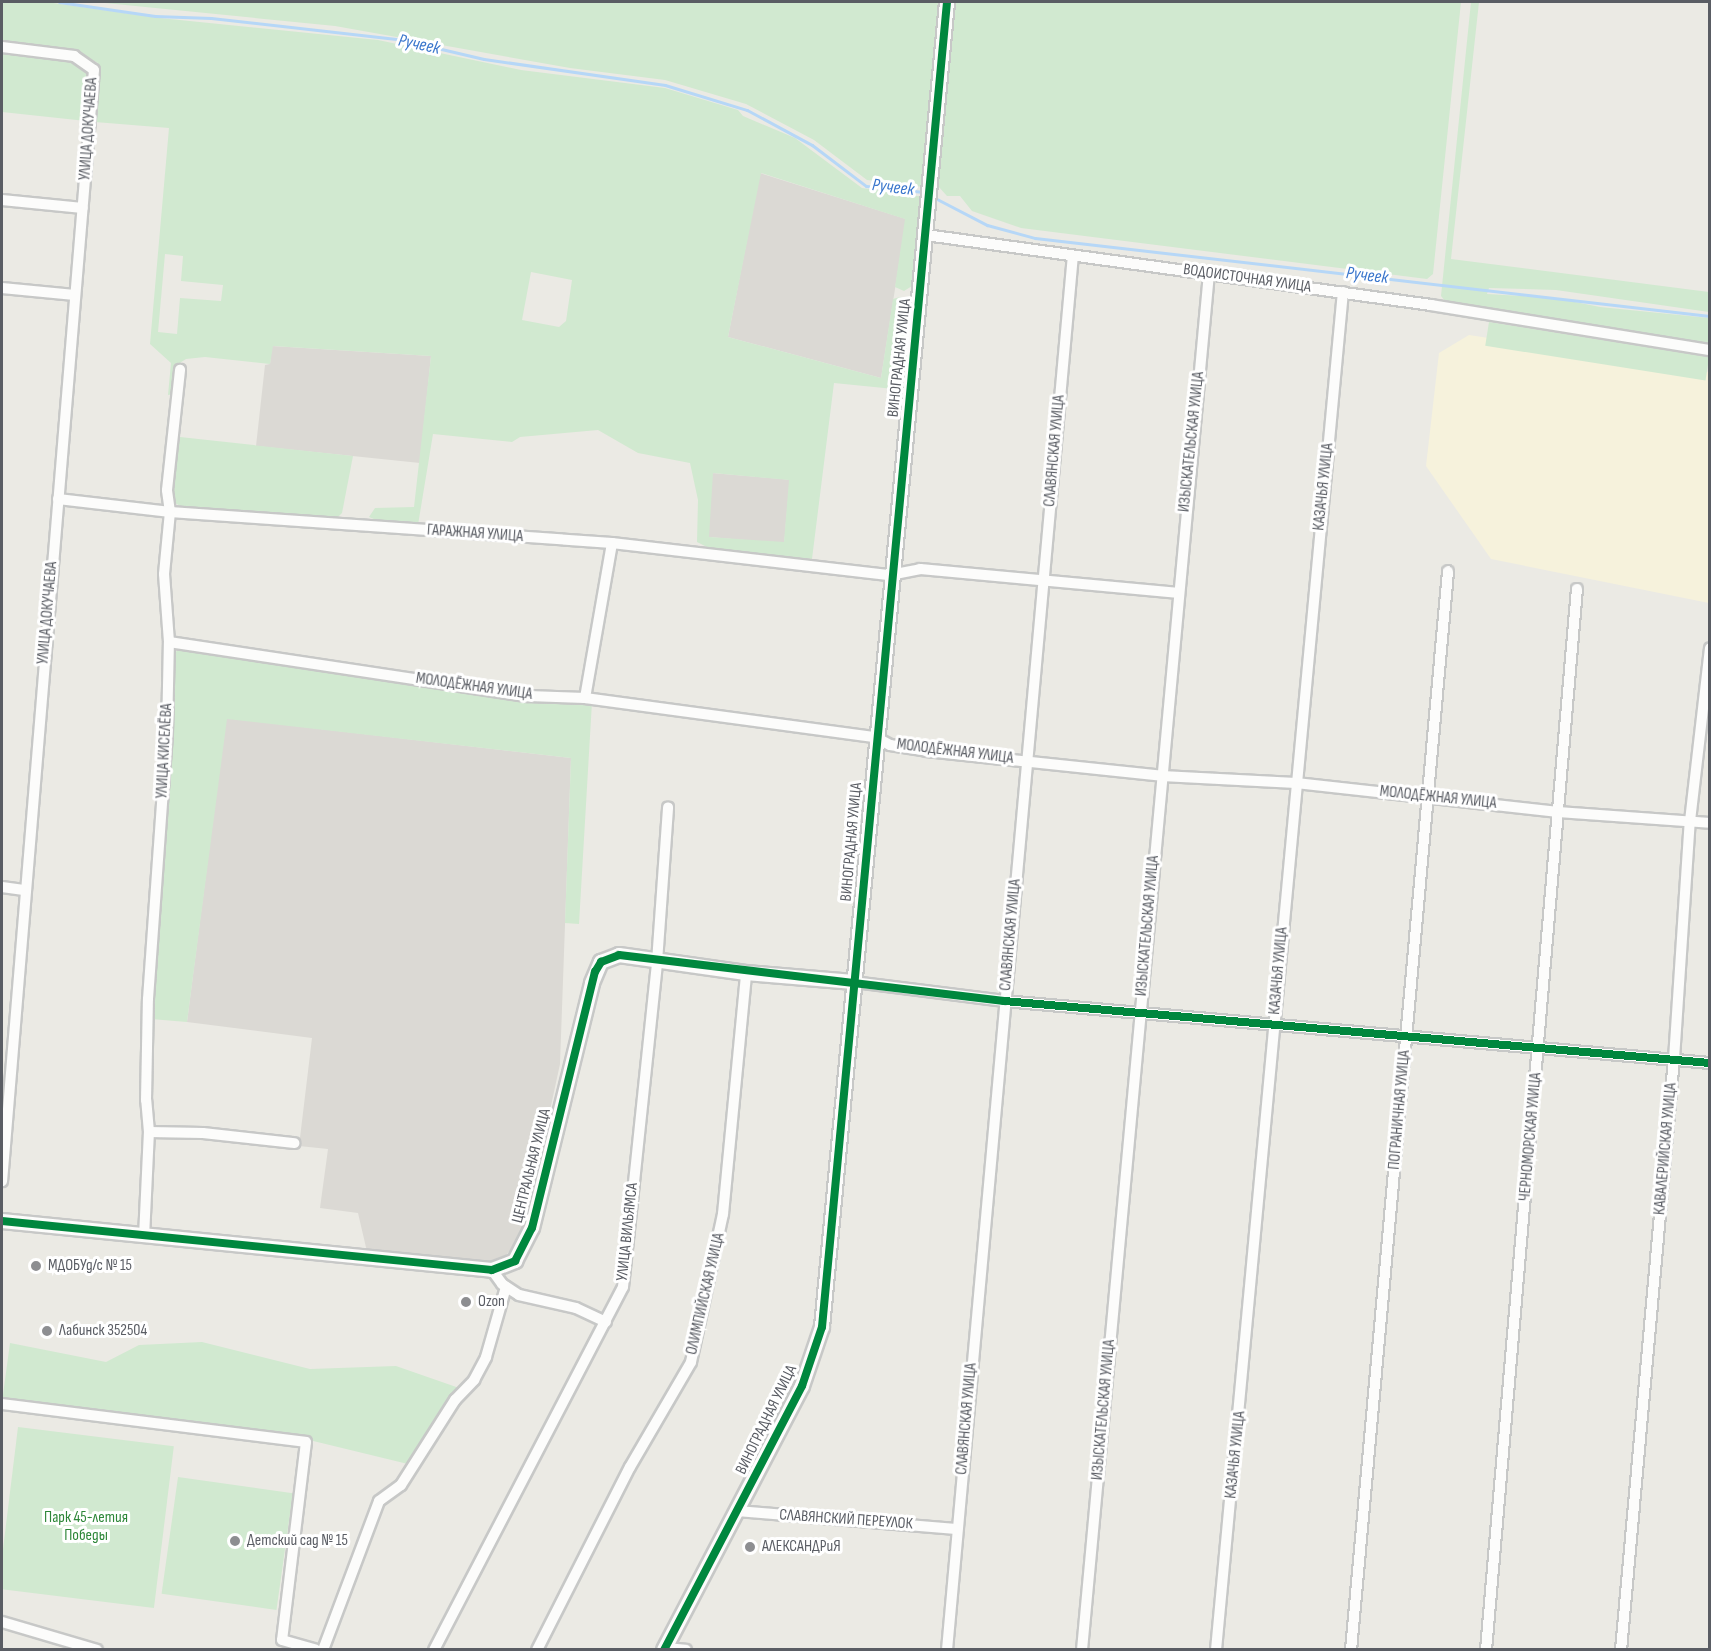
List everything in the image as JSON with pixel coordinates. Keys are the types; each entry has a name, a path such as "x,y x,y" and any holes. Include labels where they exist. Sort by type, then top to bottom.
{"street":[{"name":"ВИНОГРАДНАЯ УЛИЦА","path":"664,1648 802,1386 822,1327 890,575 926,235 947,2"},
{"name":"УЛИЦА ДОКУЧАЕВА","path":"2,47 74,56 94,70 24,890 2,1181"},
{"path":"2,200 83,208"},
{"name":"ВОДОИСТОЧНАЯ УЛИЦА","path":"926,235 1343,292 1710,350"},
{"name":"СЛАВЯНСКАЯ УЛИЦА","path":"947,1650 1073,256"},
{"name":"ИЗЫСКАТЕЛЬСКАЯ УЛИЦА","path":"1082,1650 1209,273"},
{"path":"2,288 75,295"},
{"name":"КАЗАЧЬЯ УЛИЦА","path":"1216,1650 1343,292"},
{"name":"УЛИЦА КИСЕЛЁВА","path":"144,1237 149,1132 146,1100 148,999 167,734 169,642 164,574 170,512 167,490 180,370"},
{"name":"ГАРАЖНАЯ УЛИЦА","path":"58,499 170,512 612,543 890,575 920,569 1178,593"},
{"path":"585,698 612,543"},
{"name":"ПОГРАНИЧНАЯ УЛИЦА","path":"1352,1650 1448,571"},
{"name":"ЧЕРНОМОРСКАЯ УЛИЦА","path":"1486,1650 1577,589"},
{"name":"МОЛОДЁЖНАЯ УЛИЦА","path":"169,642 528,696 585,698 875,737 891,745 926,751 1162,776 1296,783 1557,812 1710,823"},
{"name":"КАВАЛЕРИЙСКАЯ УЛИЦА","path":"1621,1650 1674,1059 1690,821 1710,648"},
{"name":"УЛИЦА ВИЛЬЯМСА","path":"434,1650 623,1287 657,962 668,807"},
{"path":"2,887 24,890"},
{"name":"ЦЕНТРАЛЬНАЯ УЛИЦА","path":"492,1270 515,1261 532,1228 595,972 601,962 619,955 746,973 854,982"},
{"name":"ОЛИМПИЙСКАЯ УЛИЦА","path":"537,1650 630,1467 691,1362 723,1214 746,973"},
{"path":"854,982 1004,1001 1539,1050 1710,1063"},
{"path":"149,1132 203,1133 294,1143"},
{"path":"2,1221 492,1270 506,1287 538,1302 576,1308 606,1322"},
{"path":"323,1650 379,1501 401,1485 455,1400 474,1380 486,1358 506,1287"},
{"path":"2,1404 306,1442 282,1640 316,1650"},
{"name":"СЛАВЯНСКИЙ ПЕРЕУЛОК","path":"736,1511 957,1529"},
{"path":"2,1622 97,1650"},
{"path":"664,1648 686,1650"}],"shaded area":[{"path":"760,173 906,219 881,378 728,337"},
{"path":"1469,335 1709,372 1709,603 1491,559 1426,466 1439,353"},
{"path":"272,346 431,356 420,463 256,446 265,365 270,364"},
{"path":"712,473 790,480 784,544 706,537"},
{"path":"226,718 571,758 560,1064 525,1226 515,1245 504,1257 489,1264 368,1256 358,1213 320,1208 328,1149 299,1146 312,1038 187,1022"}],"green space":[{"path":"2,2 46,2 160,18 378,40 521,70 665,88 738,110 743,116 795,138 862,188 924,197 912,286 904,291 895,287 905,219 761,173 728,337 881,378 893,299 900,297 911,302 904,390 834,383 812,559 709,548 697,542 698,500 690,463 638,453 598,430 520,437 512,442 433,434 418,525 386,524 369,517 375,508 414,507 431,356 273,346 270,364 205,357 186,359 178,364 174,394 168,395 171,363 150,344 169,128 95,122 98,63 79,53 2,42","holes":["165,254 183,256 181,281 223,285 221,301 180,298 177,334 158,332","531,272 572,280 566,321 559,327 522,320","713,473 789,480 784,542 709,537"]},
{"path":"95,2 942,2 924,187 867,180 814,140 746,104 665,80 570,68 335,26"},
{"path":"954,2 1461,2 1433,274 1427,279 1021,228 972,211 960,196 947,196 938,186"},
{"path":"1471,2 1479,2 1451,259 1709,292 1709,312 1556,290 1489,288 1487,294 1555,298 1600,307 1709,318 1709,345 1449,306 1441,296"},
{"path":"2,50 75,59 84,64 90,77 86,121 2,112"},
{"path":"1489,322 1709,357 1706,381 1485,346"},
{"path":"180,437 353,456 342,513 336,519 184,508 175,503 171,488"},
{"path":"184,648 560,704 592,702 579,924 565,923 571,758 227,719 187,1022 151,1019 175,652"},
{"path":"202,1342 310,1369 396,1366 462,1389 412,1465 305,1439 2,1402 10,1343 106,1362 139,1345"},
{"name":"Парк 45-летия Победы","path":"18,1427 174,1446 154,1608 2,1589 2,1557"},
{"path":"178,1477 293,1493 276,1610 162,1594"}],"waterway":[{"name":"Ручеек","path":"59,2 155,16 211,18 403,40 484,59 665,85 747,110 812,145 866,186 924,192"},
{"name":"Ручеек","path":"933,197 987,225 1035,238 1710,316"}],"cycle path":[{"path":"664,1650 802,1386 822,1327 947,2"},
{"path":"2,1221 492,1270 515,1261 532,1228 595,972 601,962 619,955 1004,1001 1710,1063"}],"place":[{"name":"МДОБУд/с № 15","path":"36,1266"},
{"name":"Ozon","path":"466,1302"},
{"name":"Лабинск 352504","path":"47,1331"},
{"name":"Детский сад № 15","path":"235,1541"},
{"name":"АЛЕКСАНДРиЯ","path":"750,1547"}]}
